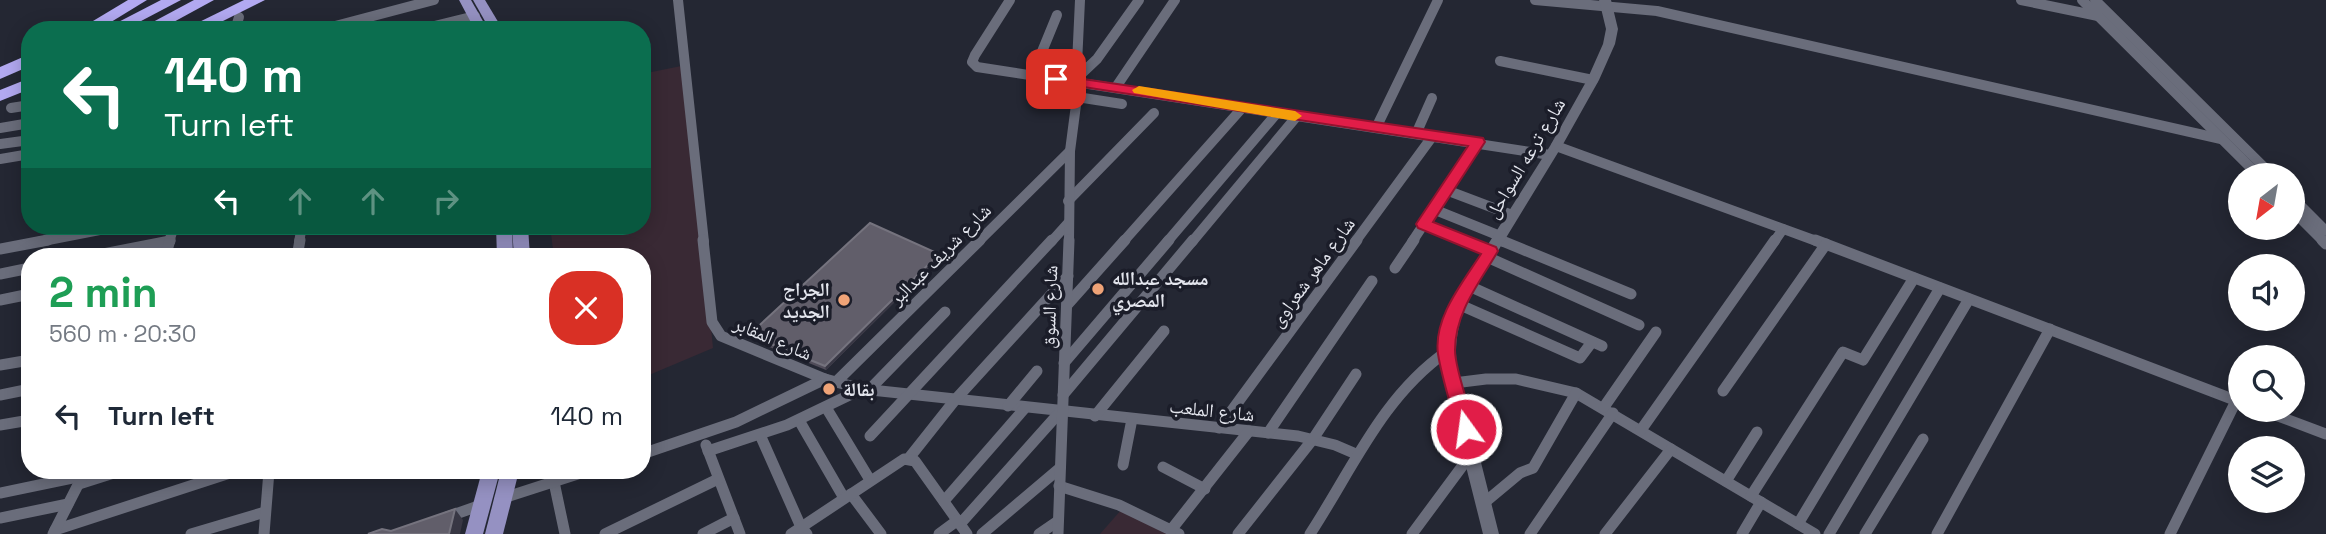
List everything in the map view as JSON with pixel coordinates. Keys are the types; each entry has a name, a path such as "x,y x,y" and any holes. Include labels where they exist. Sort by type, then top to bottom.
{"highway":[{"path":"102,21 139,0"},
{"path":"130,21 173,0"},
{"path":"164,21 206,0"},
{"path":"211,21 257,0"},
{"path":"0,77 21,64"},
{"path":"0,77 21,69"},
{"path":"4,103 21,90"},
{"path":"4,103 21,96"}],"main road":[{"path":"465,0 478,21"},
{"path":"479,0 491,21"},
{"name":"شارع ترعه السواحل","path":"1491,534 1446,352 1450,327 1458,304 1593,80 1609,44 1612,29 1606,4"},
{"path":"474,534 489,479"},
{"path":"494,534 508,479"}],"street":[{"path":"354,21 434,0"},
{"name":"شارع المقابر","path":"678,0 715,330 730,341 830,381 865,390 1061,412"},
{"path":"1010,0 972,62 982,69 1079,79 1432,137 1553,150 1826,244 2228,397"},
{"name":"شارع السوق","path":"1058,527 1070,151 1079,79 1077,59 1080,0"},
{"path":"1079,79 1097,59 1139,0"},
{"path":"1116,87 1175,0"},
{"path":"1376,128 1438,0"},
{"path":"1535,0 1606,4 1657,11 2221,139"},
{"path":"2021,0 2098,16"},
{"path":"2082,0 2246,163"},
{"path":"2095,0 2260,163"},
{"path":"1032,76 1057,15"},
{"path":"455,21 475,16"},
{"path":"237,21 239,17"},
{"path":"1500,61 1593,80"},
{"path":"1077,97 1122,104"},
{"path":"1416,134 1432,98"},
{"path":"1067,304 1243,107"},
{"path":"1068,201 1154,113"},
{"path":"1064,363 1278,113"},
{"path":"1063,395 1297,116"},
{"path":"0,128 21,124"},
{"name":"شارع ماهر شعراوى","path":"1219,428 1432,137"},
{"path":"0,144 21,141"},
{"path":"1395,268 1478,142"},
{"path":"2232,148 2248,150"},
{"name":"شارع شريف عبدالبر","path":"651,451 702,436 830,381 1070,151"},
{"path":"0,159 21,156"},
{"path":"1446,190 1512,215"},
{"path":"1433,209 1494,246 1639,325"},
{"path":"2305,210 2326,231"},
{"path":"870,436 1069,222"},
{"path":"2305,223 2326,244"},
{"path":"1424,224 1631,294"},
{"path":"1641,430 1783,229"},
{"path":"0,249 73,235"},
{"path":"168,248 172,235"},
{"path":"134,248 170,241"},
{"path":"1723,391 1826,244"},
{"path":"0,274 21,270"},
{"path":"761,437 799,532 870,481 913,461 955,400 1068,276"},
{"path":"1742,534 1756,499 1843,352 1863,360 1914,278"},
{"path":"1268,433 1372,281"},
{"path":"1458,304 1580,358 1597,344 1469,286"},
{"path":"1798,524 1940,288"},
{"path":"0,300 21,296"},
{"path":"1829,534 1969,299"},
{"path":"708,451 761,437 800,422 865,390 945,312"},
{"path":"1937,534 2050,329"},
{"path":"1095,416 1164,331"},
{"path":"1530,534 1656,332"},
{"path":"1310,534 1345,479 1356,454 1419,371 1446,352"},
{"path":"0,365 21,362"},
{"path":"1008,406 1037,371"},
{"path":"1238,534 1313,439 1356,374"},
{"path":"1454,383 1490,377 1527,379 1576,393 1609,410 1815,534"},
{"path":"0,395 21,391"},
{"path":"1483,503 1520,472 1533,468 1576,393"},
{"path":"944,501 1025,408"},
{"path":"827,409 870,481"},
{"path":"939,534 962,526 1061,412"},
{"name":"شارع الملعب","path":"1061,412 1313,439 1356,454"},
{"path":"1123,465 1132,419"},
{"path":"2170,534 2228,421"},
{"path":"0,425 21,422"},
{"path":"800,422 848,496 881,534"},
{"path":"2294,422 2326,434"},
{"path":"1059,485 1119,505 1175,532 1250,431"},
{"path":"1726,481 1757,432"},
{"path":"702,436 740,534"},
{"path":"1866,534 1923,439"},
{"path":"1605,534 1671,449"},
{"path":"1412,534 1472,453"},
{"path":"913,461 962,526"},
{"path":"1163,467 1205,489"},
{"path":"982,534 1060,468"},
{"path":"0,493 72,479"},
{"path":"54,532 81,479"},
{"path":"54,532 212,479"},
{"path":"264,534 268,479"},
{"path":"433,522 556,479"},
{"path":"562,479 565,534"},
{"path":"605,534 718,480"},
{"path":"0,519 68,504"},
{"path":"191,534 265,512"},
{"path":"703,534 734,518"},
{"path":"1039,534 1058,527"}],"shaded area":[{"path":"686,65 713,348 651,374 651,248 553,248 551,235 651,235 651,72"},
{"path":"1122,509 1172,534 1100,534"}],"building":[{"name":"الجراج الجديد","path":"870,223 939,254 825,366 749,335"},
{"path":"455,509 449,534 368,534 382,529 391,531"}],"slow traffic":[{"path":"1139,90 1295,116"}],"place":[{"name":"مسجد عبدالله المصري","path":"1098,289"},
{"name":"الجراج الجديد","path":"844,300"},
{"name":"بقالة","path":"829,389"}],"route":[{"path":"1056,79 1478,142 1424,224 1490,251 1458,304 1450,327 1446,352 1466,429"}]}
